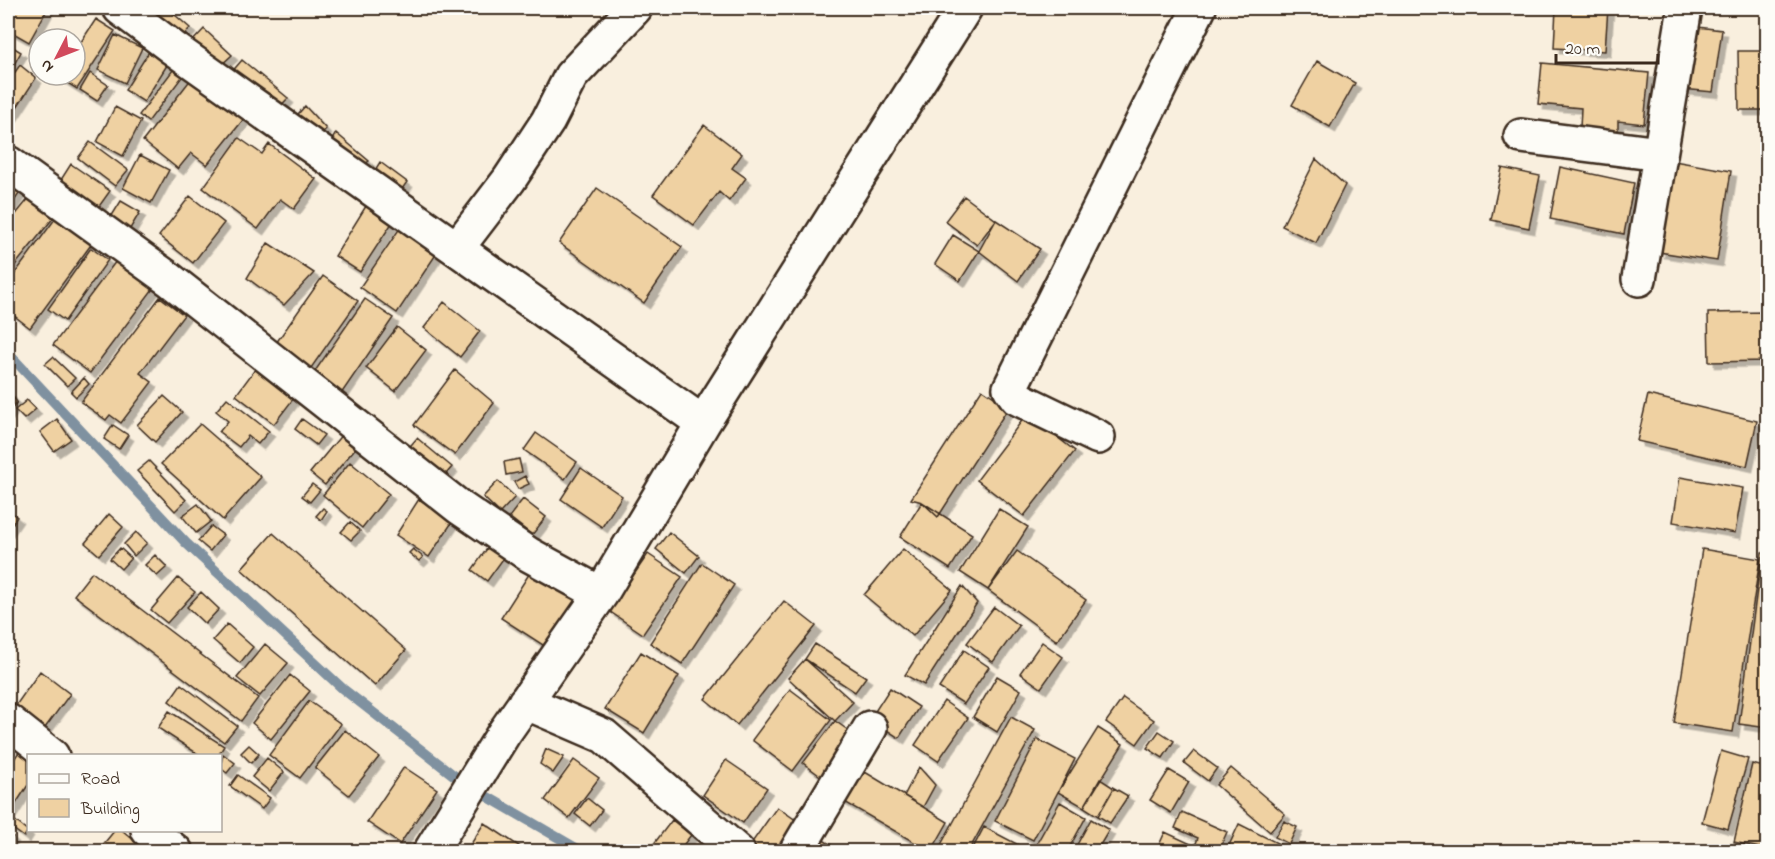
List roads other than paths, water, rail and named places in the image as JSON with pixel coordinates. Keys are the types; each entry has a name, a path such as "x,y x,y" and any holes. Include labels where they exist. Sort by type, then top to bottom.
{"street":[{"path":"120,8 173,48 703,423"},
{"path":"457,248 510,180 548,121 571,76 635,8"},
{"path":"430,852 525,702 601,594 703,423 965,8"},
{"path":"1098,437 1017,398 1010,388 1199,8"},
{"path":"1640,279 1685,8"},
{"path":"1521,136 1660,154"},
{"path":"8,163 169,279 459,507 528,554 601,594"},
{"path":"525,702 604,736 738,852"},
{"path":"8,721 49,754"},
{"path":"796,852 870,729"},
{"path":"149,832 176,852"}],"waterway":[{"path":"8,353 186,543 343,689 456,777"},
{"path":"488,797 583,852"}]}
